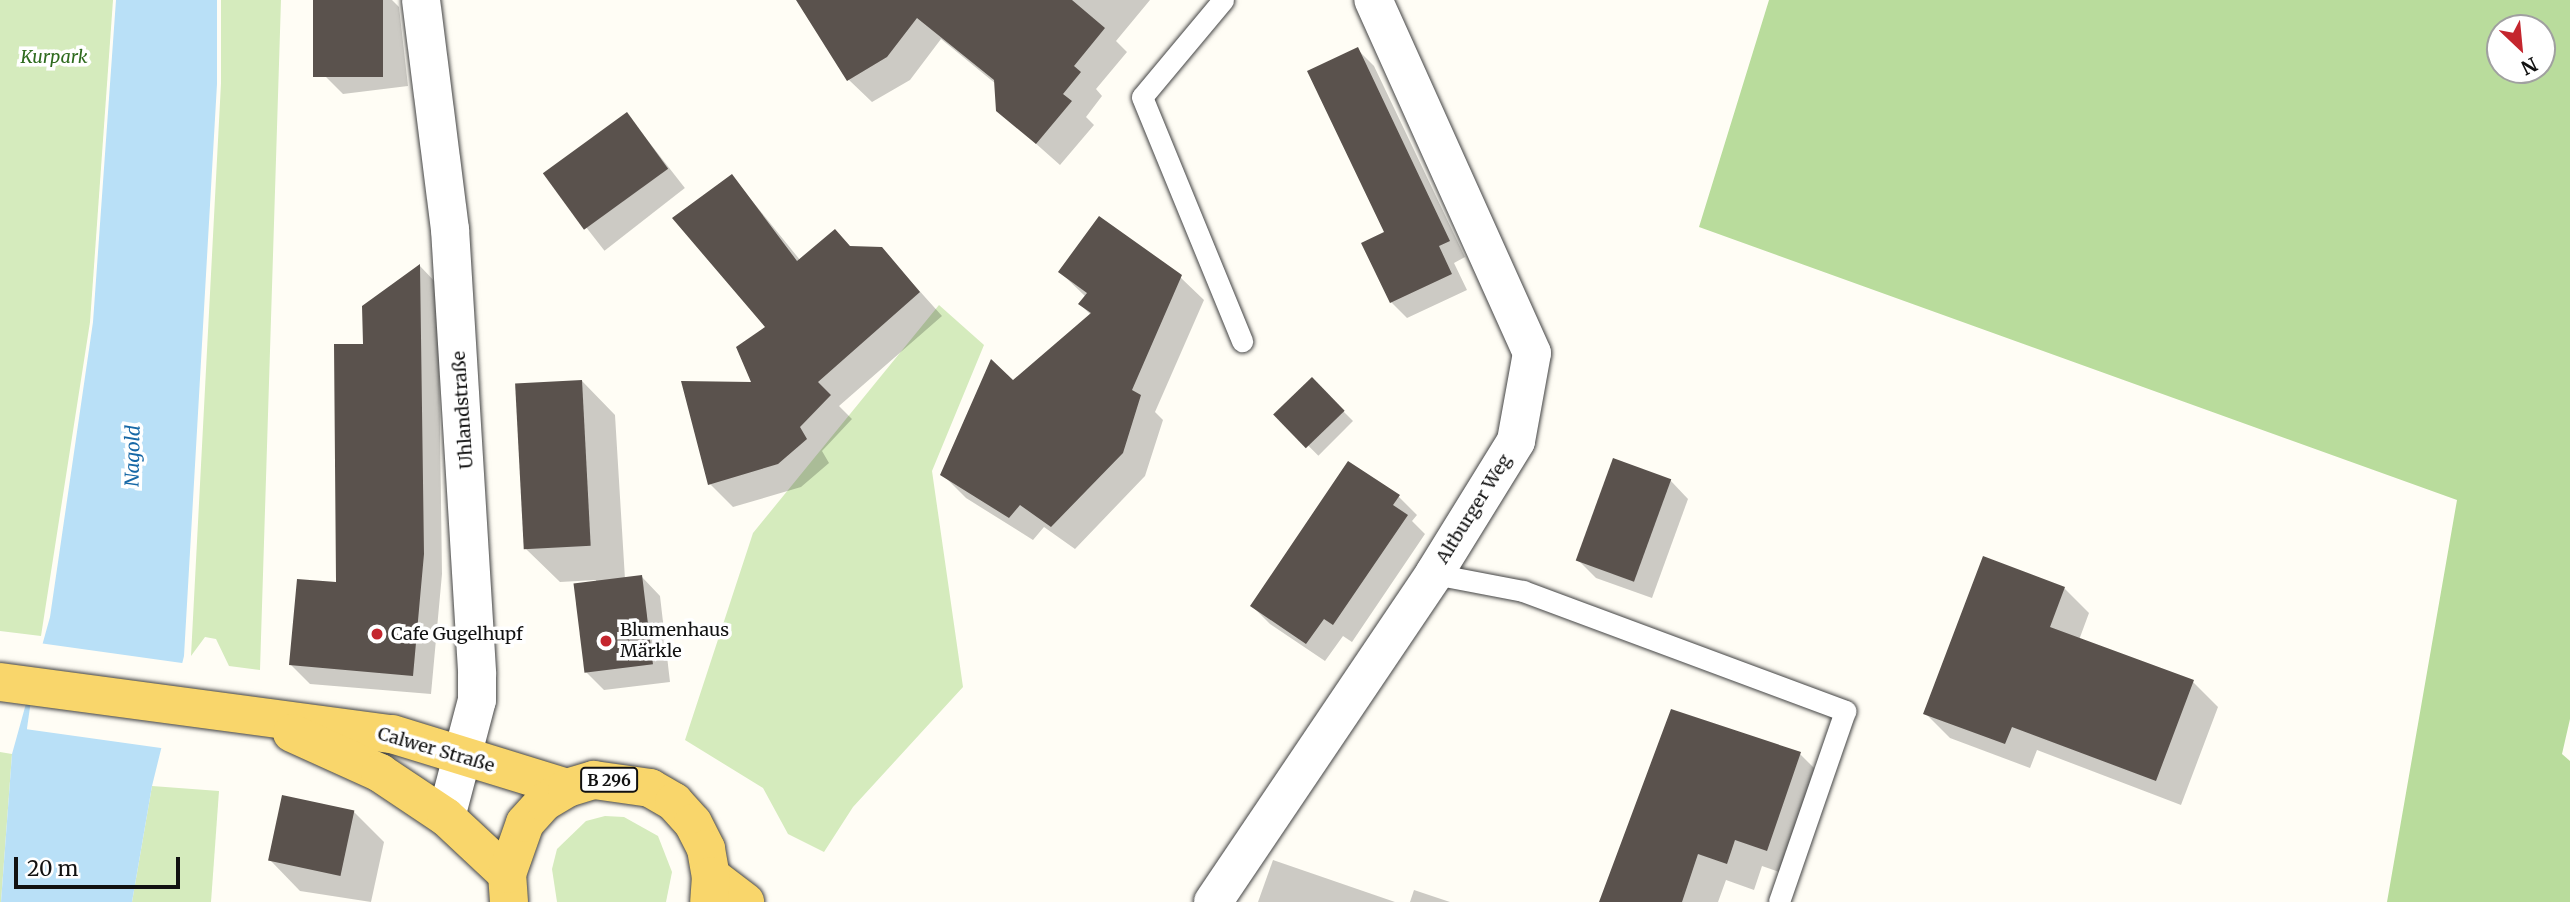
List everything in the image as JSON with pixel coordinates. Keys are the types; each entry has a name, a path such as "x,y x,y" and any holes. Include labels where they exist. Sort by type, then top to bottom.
{"main road":[{"name":"Calwer Straße","path":"0,682 261,719 392,734 567,788"},
{"name":"Calwer Straße","path":"261,719 380,773 446,817 508,888"},
{"name":"B 296","path":"508,888 525,823 544,802 567,788 594,780 650,788 674,802 693,823 706,849 710,889 745,902"}],"street":[{"name":"Uhlandstraße","path":"421,0 450,229 477,674 477,700 446,817"},
{"name":"Altburger Weg","path":"1213,902 1434,574 1516,441 1532,353 1373,0"}],"lane":[{"path":"1223,0 1142,97 1242,341"},
{"path":"1434,574 1523,591 1845,712 1779,902"}],"green space":[{"name":"Kurpark","path":"0,0 113,0 90,322 41,636 0,631"},
{"path":"221,0 281,0 260,670 229,666 216,639 205,637 191,656 221,83"},
{"path":"1769,0 2570,0 2570,719 2562,754 2570,761 2570,902 2387,902 2457,500 1699,227"},
{"path":"939,305 984,345 932,471 963,687 853,807 824,852 788,834 763,788 685,740 753,533"},
{"path":"0,752 12,754 1,902 0,902"},
{"path":"152,786 219,791 211,902 132,902"},
{"path":"605,816 624,817 658,836 672,872 666,902 557,902 552,869 557,849 586,821"}],"water":[{"name":"Nagold","path":"116,0 217,0 217,84 184,656 152,786 132,902 1,902 12,754 50,617 93,322"}],"pier":[{"path":"39,643 186,664 173,750 27,729"}],"building":[{"path":"313,0 383,0 383,77 313,77"},
{"path":"796,0 1072,0 1105,28 1074,66 1081,72 1063,94 1072,101 1036,144 996,111 994,80 917,18 887,57 847,81"},
{"path":"1358,47 1450,241 1439,246 1452,274 1390,303 1361,243 1384,232 1307,71"},
{"path":"627,112 668,169 584,230 543,173"},
{"path":"732,174 797,261 835,229 850,246 882,247 920,292 818,382 831,395 800,427 807,439 778,464 708,485 681,381 751,382 736,347 765,327 672,218"},
{"path":"1099,216 1182,275 1132,390 1141,395 1123,453 1051,527 1020,505 1009,518 940,475 991,359 1013,380 1091,313 1078,304 1087,293 1058,272"},
{"path":"420,264 424,554 413,676 289,665 297,579 336,582 334,344 363,344 362,306"},
{"path":"1312,377 1345,411 1306,448 1273,415"},
{"path":"582,380 591,546 524,549 515,384"},
{"path":"1613,458 1671,479 1634,582 1576,560"},
{"path":"1348,461 1400,495 1393,505 1408,515 1333,625 1324,619 1306,644 1250,606"},
{"path":"1983,556 2065,587 2050,627 2194,680 2156,781 2012,727 2005,744 1923,714"},
{"path":"642,575 653,664 584,673 574,583"},
{"path":"1671,709 1801,752 1767,851 1735,840 1727,864 1698,854 1682,902 1599,902"},
{"path":"282,795 354,810 340,876 268,861"}],"place":[{"name":"Cafe Gugelhupf","path":"377,634"},
{"name":"Blumenhaus Märkle","path":"606,641"}]}
